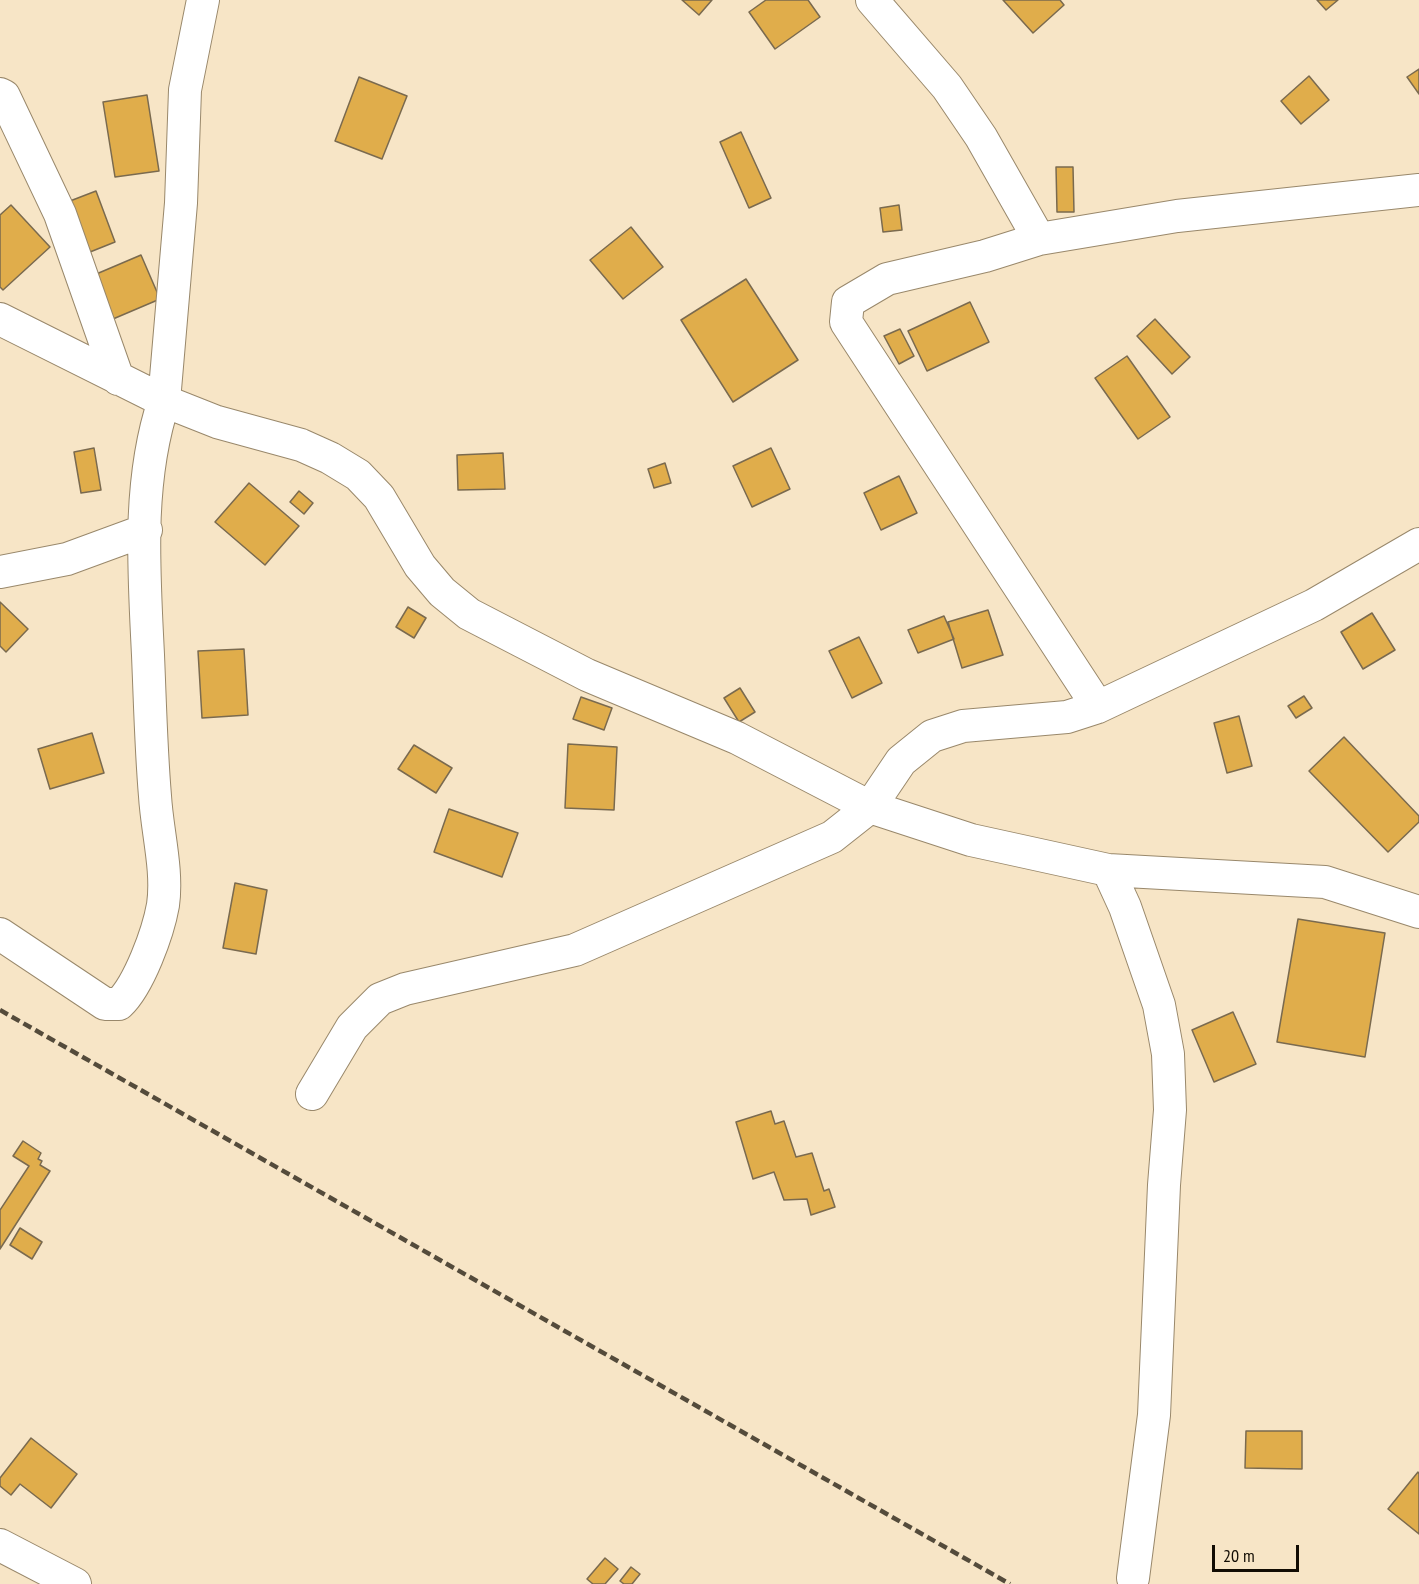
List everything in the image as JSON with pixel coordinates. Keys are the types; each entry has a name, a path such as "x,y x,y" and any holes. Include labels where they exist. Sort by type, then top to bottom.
{"street":[{"path":"0,934 105,1004 118,1004 130,993 157,927 163,904 164,881 154,773 144,573 148,473 154,432 164,401 181,203 185,90 203,0"},
{"path":"872,0 947,87 981,137 1039,239"},
{"path":"0,94 4,96 60,214 118,379"},
{"path":"1098,707 846,322 848,302 887,279 985,256 1039,239 1177,216 1419,190"},
{"path":"0,319 164,401 217,422 301,445 330,458 358,475 379,497 420,566 442,592 470,614 587,675 738,738 870,807 971,840 1108,870 1325,882 1419,912"},
{"path":"0,572 67,559 146,530"},
{"path":"312,1094 352,1027 380,999 405,990 575,950 823,841 870,807 901,761 932,736 963,726 1067,717 1098,707 1314,605 1419,544"},
{"path":"1108,870 1125,907 1160,1005 1168,1054 1170,1110 1164,1185 1154,1415 1133,1578"},
{"path":"0,1545 75,1584"}],"building":[{"path":"682,0 712,0 699,15"},
{"path":"766,0 808,0 820,17 775,49 749,12"},
{"path":"1003,0 1060,0 1064,5 1033,33"},
{"path":"1317,0 1338,0 1326,10"},
{"path":"1419,69 1419,94 1407,77"},
{"path":"1309,76 1329,100 1301,124 1281,101"},
{"path":"359,77 407,96 382,159 335,141"},
{"path":"147,95 159,171 115,177 103,102"},
{"path":"741,132 771,198 749,208 720,142"},
{"path":"1056,167 1073,167 1074,212 1057,212"},
{"path":"96,191 115,242 90,252 70,201"},
{"path":"11,205 50,247 3,290 0,287 0,215"},
{"path":"899,205 902,230 883,232 880,208"},
{"path":"631,227 663,267 623,299 590,260"},
{"path":"141,255 160,299 113,319 94,275"},
{"path":"746,279 798,360 733,402 681,320"},
{"path":"970,302 989,342 927,371 908,331"},
{"path":"1155,319 1190,357 1172,374 1137,336"},
{"path":"900,329 914,356 899,364 884,336"},
{"path":"1127,356 1170,417 1138,439 1095,378"},
{"path":"94,448 101,490 81,493 74,452"},
{"path":"771,448 790,489 752,507 733,466"},
{"path":"503,453 505,489 458,490 457,455"},
{"path":"665,463 671,483 654,488 648,469"},
{"path":"899,476 917,513 881,530 864,493"},
{"path":"249,483 299,526 265,565 215,522"},
{"path":"299,491 313,503 304,514 290,502"},
{"path":"0,602 28,629 6,652 0,646"},
{"path":"408,607 426,618 414,638 396,627"},
{"path":"988,610 1003,655 962,668 948,622"},
{"path":"1372,613 1395,650 1363,669 1341,632"},
{"path":"944,616 954,639 918,653 908,630"},
{"path":"859,637 882,683 852,698 829,651"},
{"path":"244,649 248,715 202,718 198,651"},
{"path":"740,688 755,712 739,722 724,698"},
{"path":"1304,696 1312,708 1296,718 1288,706"},
{"path":"581,697 612,708 604,730 573,719"},
{"path":"1239,716 1252,766 1227,773 1214,723"},
{"path":"92,733 104,773 50,789 38,749"},
{"path":"1344,737 1419,816 1419,822 1388,852 1309,771"},
{"path":"568,744 617,747 614,810 565,808"},
{"path":"414,745 452,768 436,793 398,769"},
{"path":"449,809 518,833 502,877 434,852"},
{"path":"235,883 267,890 256,954 223,948"},
{"path":"1298,919 1385,933 1365,1057 1277,1042"},
{"path":"1233,1012 1256,1064 1214,1082 1192,1030"},
{"path":"771,1111 775,1124 784,1121 796,1157 812,1153 824,1191 829,1189 835,1207 811,1215 807,1199 784,1200 774,1172 753,1179 736,1122"},
{"path":"23,1141 41,1153 38,1159 42,1161 40,1165 50,1171 0,1249 0,1210 29,1166 13,1156"},
{"path":"20,1228 42,1242 32,1259 10,1245"},
{"path":"1246,1431 1302,1431 1302,1469 1245,1468"},
{"path":"31,1438 77,1474 51,1508 20,1484 11,1495 0,1486 0,1478"},
{"path":"1418,1472 1419,1474 1419,1534 1388,1509"},
{"path":"605,1558 618,1569 605,1584 593,1584 587,1579"},
{"path":"631,1567 640,1574 632,1584 624,1584 620,1581"}],"railway":[{"path":"0,1010 1010,1584"}]}
